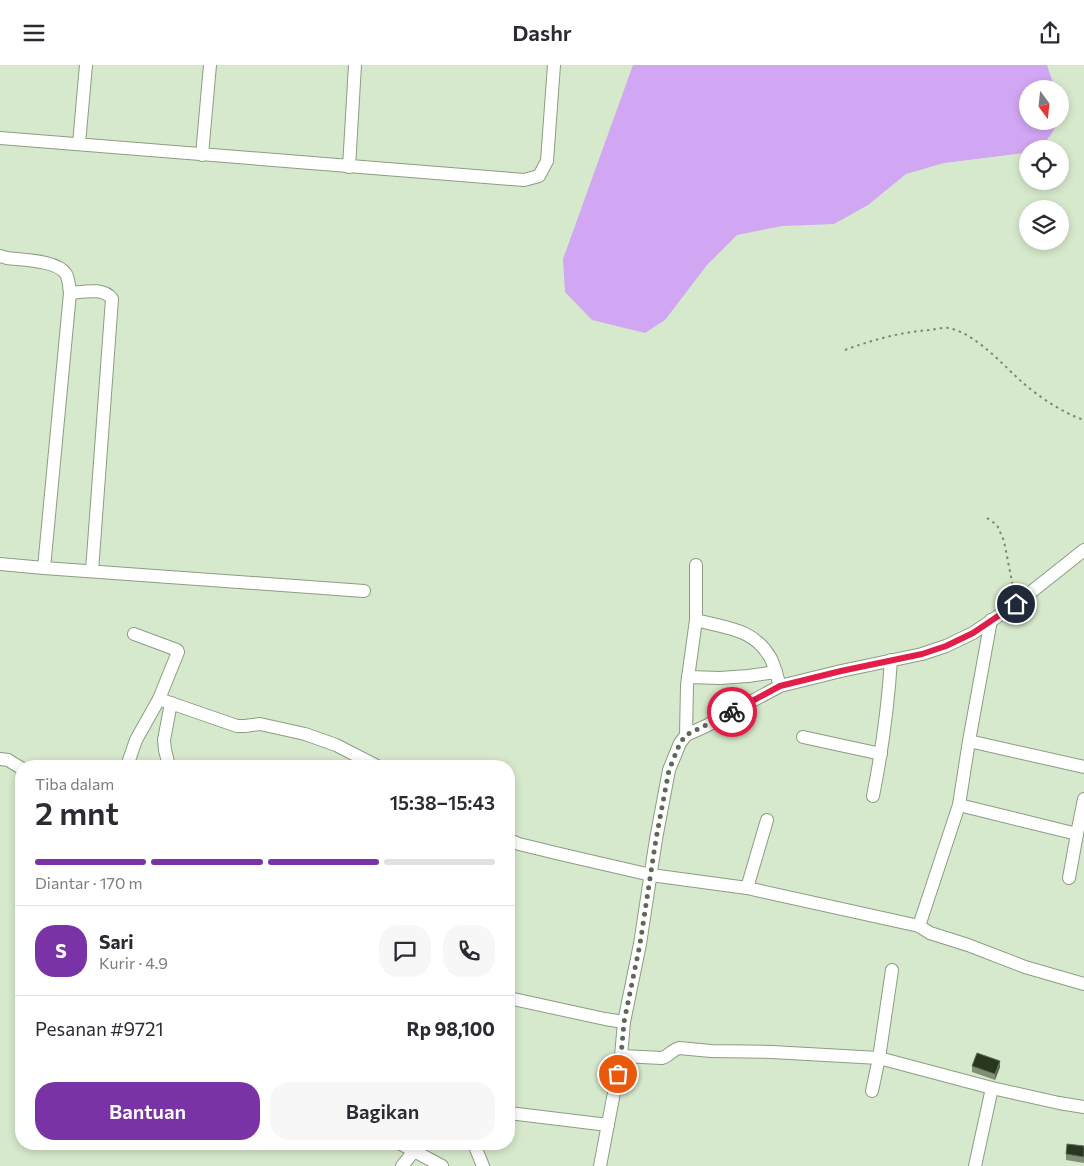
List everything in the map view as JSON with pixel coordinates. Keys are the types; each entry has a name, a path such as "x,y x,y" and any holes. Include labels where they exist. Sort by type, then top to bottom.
{"street":[{"path":"79,144 86,65"},
{"path":"202,155 210,65"},
{"path":"349,167 355,65"},
{"path":"0,139 524,181 539,176 547,161 554,65"},
{"path":"0,256 51,264 64,272 68,278 70,293 44,568"},
{"path":"70,293 107,293 112,299 92,571"},
{"path":"600,1166 621,1056 624,1022 640,944 669,770 680,743 686,735 780,686 922,654 946,646 973,633 1016,604 1084,551"},
{"path":"0,564 364,591"},
{"path":"686,735 687,685 696,620 696,565"},
{"path":"696,620 736,629 753,637 761,644 770,658 780,686"},
{"path":"919,926 959,805 968,741 991,621"},
{"path":"134,634 178,652 165,701 164,740 168,760"},
{"path":"873,796 887,709 891,660"},
{"path":"688,677 720,678 776,672"},
{"path":"129,760 136,740 165,701"},
{"path":"165,701 237,726 245,727 260,723 305,734 336,745 365,760"},
{"path":"803,737 881,754"},
{"path":"968,741 1084,767"},
{"path":"0,759 8,760 15,764"},
{"path":"1069,878 1084,799"},
{"path":"959,805 1076,834"},
{"path":"747,888 767,820"},
{"path":"515,843 652,875 747,888 919,926 930,933 968,945 1025,967 1084,984"},
{"path":"872,1091 880,1058 892,970"},
{"path":"515,999 624,1022"},
{"path":"621,1056 662,1058 674,1049 679,1048 880,1058 992,1088 1084,1107"},
{"path":"975,1166 992,1088"},
{"path":"515,1114 608,1125"},
{"path":"476,1150 483,1166"},
{"path":"402,1166 414,1151 442,1166"}],"path":[{"path":"845,350 870,341 914,331 948,328 969,336 1039,396 1077,418 1084,420"},
{"path":"986,518 997,525 1004,541 1016,604"}],"shaded area":[{"path":"633,65 1047,65 1052,80 1019,80 1019,130 1054,130 1046,140 1019,140 1019,154 944,163 906,174 868,205 834,224 782,226 737,235 707,265 665,320 645,333 592,320 565,292 563,259"}],"building":[{"path":"977,1053 1000,1061 995,1074 972,1066"},
{"path":"1067,1144 1084,1146 1084,1157 1066,1154"}],"way so far":[{"path":"618,1074 624,1022 640,944 669,770 680,743 686,735 732,712"}],"route":[{"path":"732,712 780,686 922,654 946,646 973,633 1016,604"}]}
